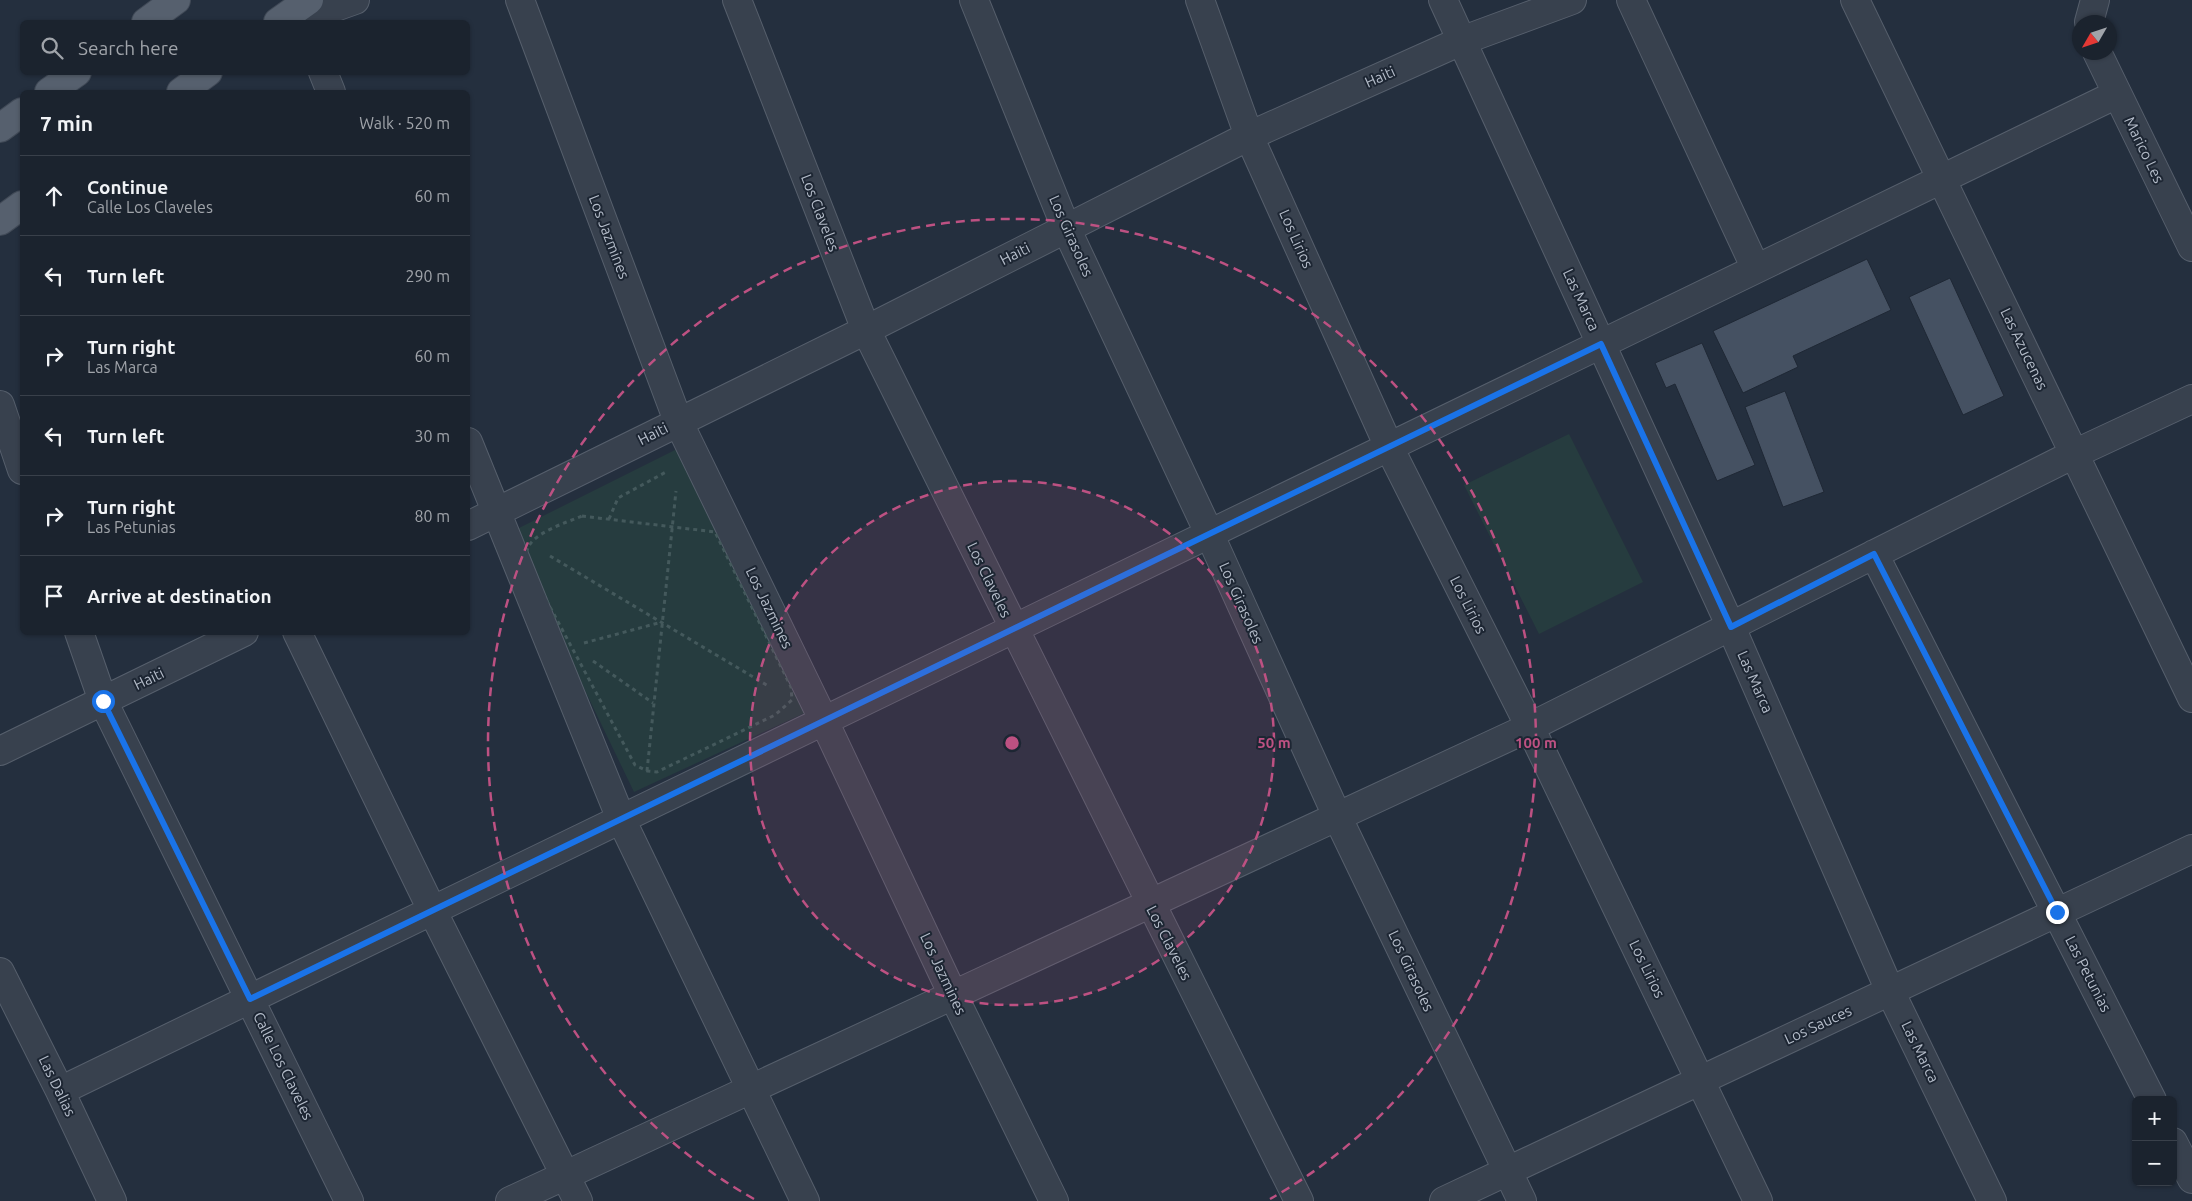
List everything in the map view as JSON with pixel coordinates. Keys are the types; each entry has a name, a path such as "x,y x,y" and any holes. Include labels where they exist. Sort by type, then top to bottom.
{"main road":[{"path":"149,20 176,0"},
{"path":"52,90 73,75"},
{"path":"183,90 204,75"},
{"path":"0,128 20,113"},
{"path":"0,221 20,206"}],"street":[{"path":"298,14 355,0"},
{"name":"Los Jazmines","path":"520,0 678,421 824,721 952,995 1054,1201"},
{"name":"Los Claveles","path":"737,0 866,330 1149,903 1299,1201"},
{"name":"Los Girasoles","path":"974,0 1066,228 1209,534 1337,816 1522,1201"},
{"name":"Los Lirios","path":"1200,0 1249,136 1389,447 1530,727 1758,1201"},
{"name":"Las Marca","path":"1442,0 1731,627 1890,991 1992,1201"},
{"name":"Haiti","path":"470,525 866,330 1249,136 1461,41 1572,0"},
{"path":"1631,0 1756,269"},
{"name":"Las Azucenas","path":"1855,0 2192,698"},
{"path":"2091,15 2095,0"},
{"name":"Marico Les","path":"2101,60 2192,247"},
{"path":"324,75 330,90"},
{"path":"60,1091 2117,94"},
{"path":"510,1201 1530,727 2074,454 2192,399"},
{"path":"0,405 20,464"},
{"path":"470,447 495,513 621,819 805,1201"},
{"name":"Las Petunias","path":"1874,554 2150,1096"},
{"name":"Calle Los Claveles","path":"80,635 103,701 349,1201"},
{"name":"Haiti","path":"0,751 238,635"},
{"path":"298,635 432,910 578,1201"},
{"name":"Los Sauces","path":"1444,1201 2192,849"},
{"name":"Las Dalias","path":"0,972 60,1091 112,1201"},
{"path":"2177,1150 2192,1179"}],"path":[{"path":"609,519 618,498 671,470"},
{"path":"647,771 676,488"},
{"path":"715,532 582,516 539,535 530,544 527,552 534,579 635,765 647,771 656,772 775,715 792,700"},
{"path":"711,523 791,687 792,700"},
{"path":"530,544 538,549"},
{"path":"547,554 776,690"},
{"path":"572,646 662,622"},
{"path":"572,646 580,652"},
{"path":"588,658 654,703"},
{"path":"784,695 792,700"}],"green space":[{"path":"1569,434 1643,582 1539,634 1464,485"},
{"path":"683,446 811,710 634,792 509,533"}],"building":[{"path":"1867,259 1891,310 1793,356 1798,367 1743,393 1713,331"},
{"path":"1950,278 2004,396 1963,415 1909,297"},
{"path":"1702,343 1755,465 1717,481 1675,384 1666,388 1655,363"},
{"path":"1785,391 1824,492 1783,507 1745,407"}],"route":[{"path":"103,701 250,999 1601,344 1731,627 1874,554 2057,912"}]}
